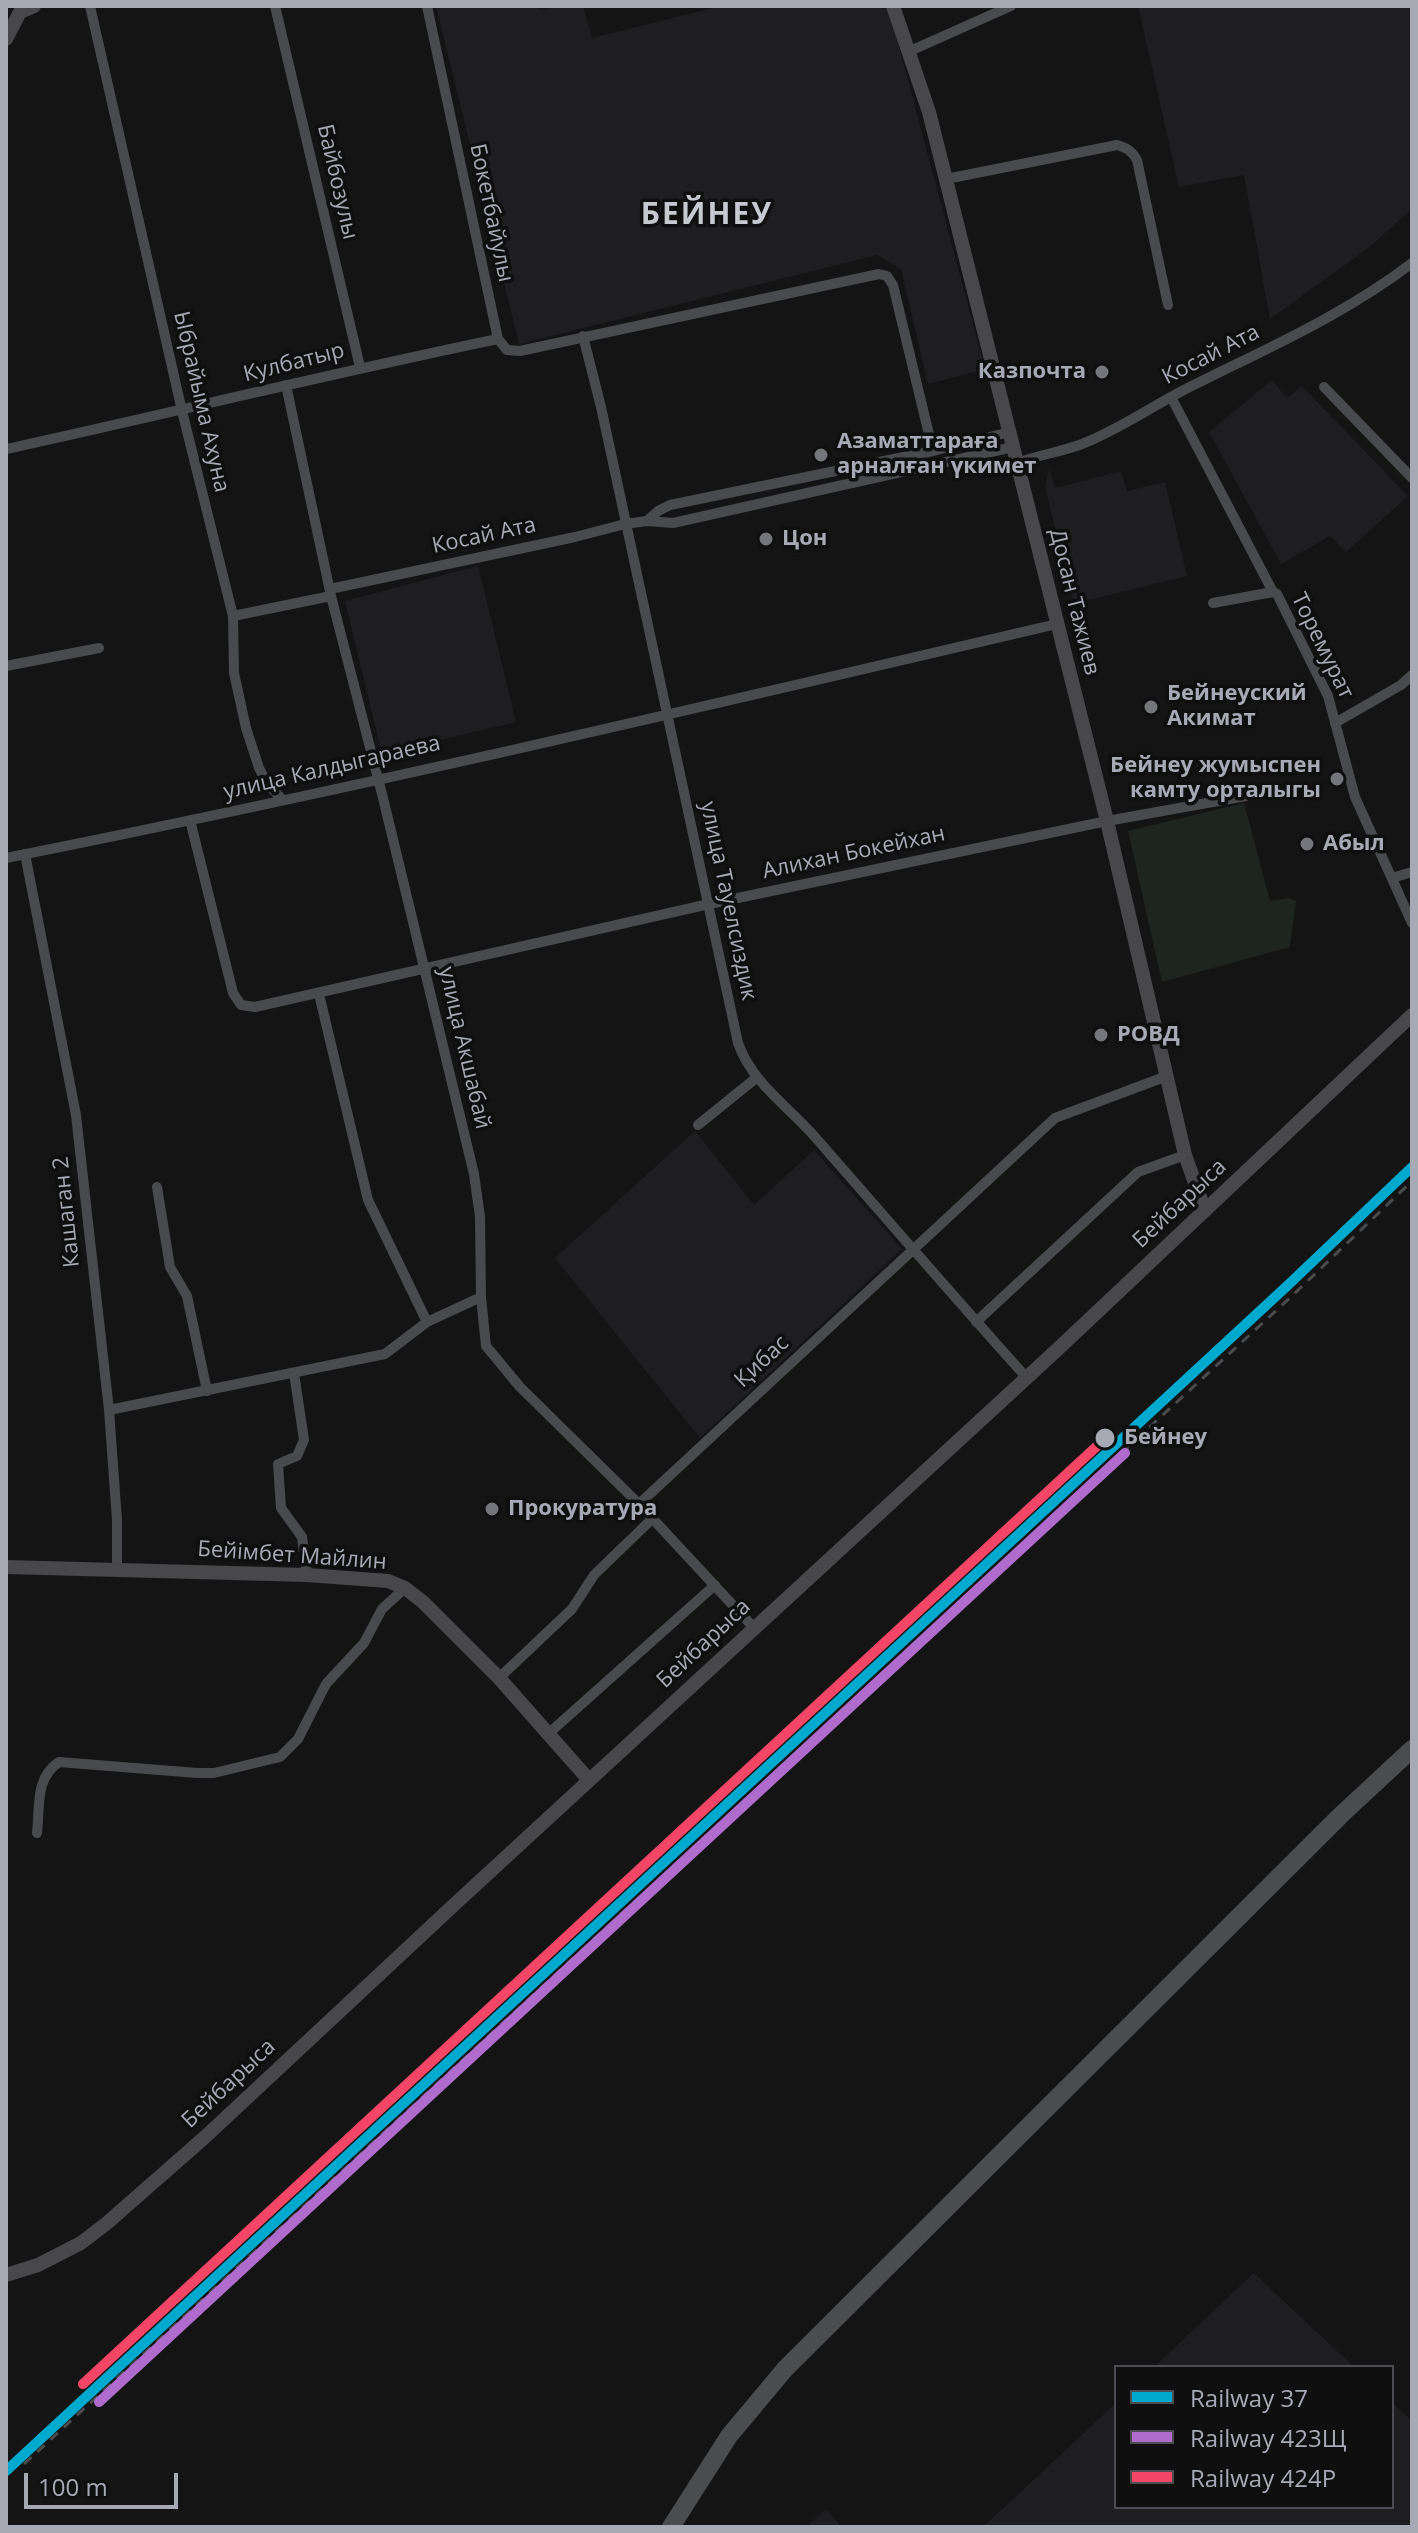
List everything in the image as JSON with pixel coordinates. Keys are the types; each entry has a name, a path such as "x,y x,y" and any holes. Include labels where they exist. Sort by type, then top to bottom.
{"highway":[{"path":"671,2527 729,2436 785,2369 1342,1814 1412,1749"}],"street":[{"path":"6,39 20,12 34,6"},
{"name":"Ыбрайыма Ахуна","path":"90,6 182,411 233,616 234,673 246,728 259,768 268,785 283,800"},
{"name":"Байбозулы","path":"275,6 360,367"},
{"name":"Бокетбайулы","path":"427,6 498,339"},
{"name":"Досан Тажиев","path":"893,6 910,51 946,179 1107,821 1185,1155 1205,1211"},
{"path":"910,51 1011,6"},
{"path":"946,179 1117,145 1126,147 1137,160 1168,305"},
{"name":"Косай Ата","path":"1017,463 1078,445 1112,431 1171,397 1350,305 1412,263"},
{"path":"498,339 507,350 520,351 879,274 887,276 893,285 933,451"},
{"name":"улица Тауелсиздик","path":"583,336 738,1043 745,1061 756,1078 812,1133 911,1250 1026,1377"},
{"name":"Кулбатыр","path":"6,449 182,411 360,367 498,339"},
{"name":"улица Акшабай","path":"286,385 331,592 474,1174 480,1217 481,1297 486,1346 520,1387 639,1504 754,1628"},
{"path":"1324,387 1412,478"},
{"name":"Торемурат","path":"1171,397 1328,696 1355,797 1412,923"},
{"name":"Косай Ата","path":"647,521 670,505 933,451 1012,439"},
{"name":"Косай Ата","path":"233,616 625,524 647,521 673,523 1012,439"},
{"path":"788,481 791,496"},
{"path":"1213,603 1273,592"},
{"name":"улица Калдыгараева","path":"6,858 666,715 1057,624"},
{"path":"6,666 99,648"},
{"path":"1335,723 1401,685 1412,675"},
{"name":"Алихан Бокейхан","path":"190,820 233,993 241,1005 255,1007 709,904 1107,821 1246,796"},
{"name":"Кашаган 2","path":"25,854 76,1115 109,1410 117,1520 117,1570"},
{"path":"1392,878 1412,872"},
{"path":"319,994 368,1200 427,1322"},
{"name":"Бейбарыса","path":"6,2275 60,2255 107,2223 205,2137 1205,1211 1412,1015"},
{"name":"Қибас","path":"639,1504 1055,1118 1167,1076"},
{"path":"698,1125 756,1078"},
{"path":"976,1322 1138,1172 1185,1155"},
{"path":"157,1187 170,1267 187,1296 207,1391"},
{"path":"109,1410 385,1354 427,1322 481,1297"},
{"path":"294,1373 304,1440 297,1456 278,1464 281,1508 302,1537 307,1575"},
{"path":"499,1678 572,1609 594,1575 652,1519"},
{"name":"Бейімбет Майлин","path":"6,1567 307,1575 388,1581 405,1588 423,1602 499,1678 589,1780"},
{"path":"548,1734 715,1585"},
{"path":"37,1833 42,1782 45,1774 59,1762 214,1773 280,1757 298,1739 326,1684 364,1643 382,1609 405,1588"}],"shaded area":[{"path":"436,6 539,6 540,10 557,6 583,6 592,38 721,6 862,6 889,9 985,369 928,384 901,269 877,255 519,344"},
{"path":"1138,6 1412,6 1412,209 1367,249 1270,319 1244,175 1179,187"},
{"path":"1272,380 1287,398 1302,386 1408,496 1346,552 1330,536 1281,564 1209,432"},
{"path":"1049,469 1055,488 1121,471 1127,491 1165,482 1187,576 1074,604 1045,487"},
{"path":"478,566 516,722 382,754 345,601"},
{"path":"1244,803 1270,901 1289,898 1296,901 1290,947 1162,982 1128,831"},
{"path":"695,1131 754,1205 814,1150 902,1249 700,1438 555,1258"},
{"path":"1254,2273 1352,2365 1156,2365"},
{"path":"1394,2404 1412,2421 1412,2527 983,2527 1114,2405 1114,2509 1394,2509"},
{"path":"826,2509 842,2527 806,2527"}],"railway":[{"path":"24,2464 1293,1295 1412,1181"}],"rail line":[{"name":"37","path":"6,2471 1412,1167"},
{"name":"424Р","path":"83,2384 1109,1435"},
{"name":"423Щ","path":"99,2402 1125,1453"}],"place":[{"name":"Казпочта","path":"1102,372"},
{"name":"Азаматтараға арналған үкимет","path":"821,455"},
{"name":"Цон","path":"766,539"},
{"name":"Бейнеуский Акимат","path":"1151,707"},
{"name":"Бейнеу жумыспен камту орталыгы","path":"1337,779"},
{"name":"Абыл","path":"1307,844"},
{"name":"РОВД","path":"1101,1035"},
{"name":"Бейнеу","path":"1105,1438"},
{"name":"Прокуратура","path":"492,1509"}],"district":[{"name":"БЕЙНЕУ","path":"707,215"}]}
